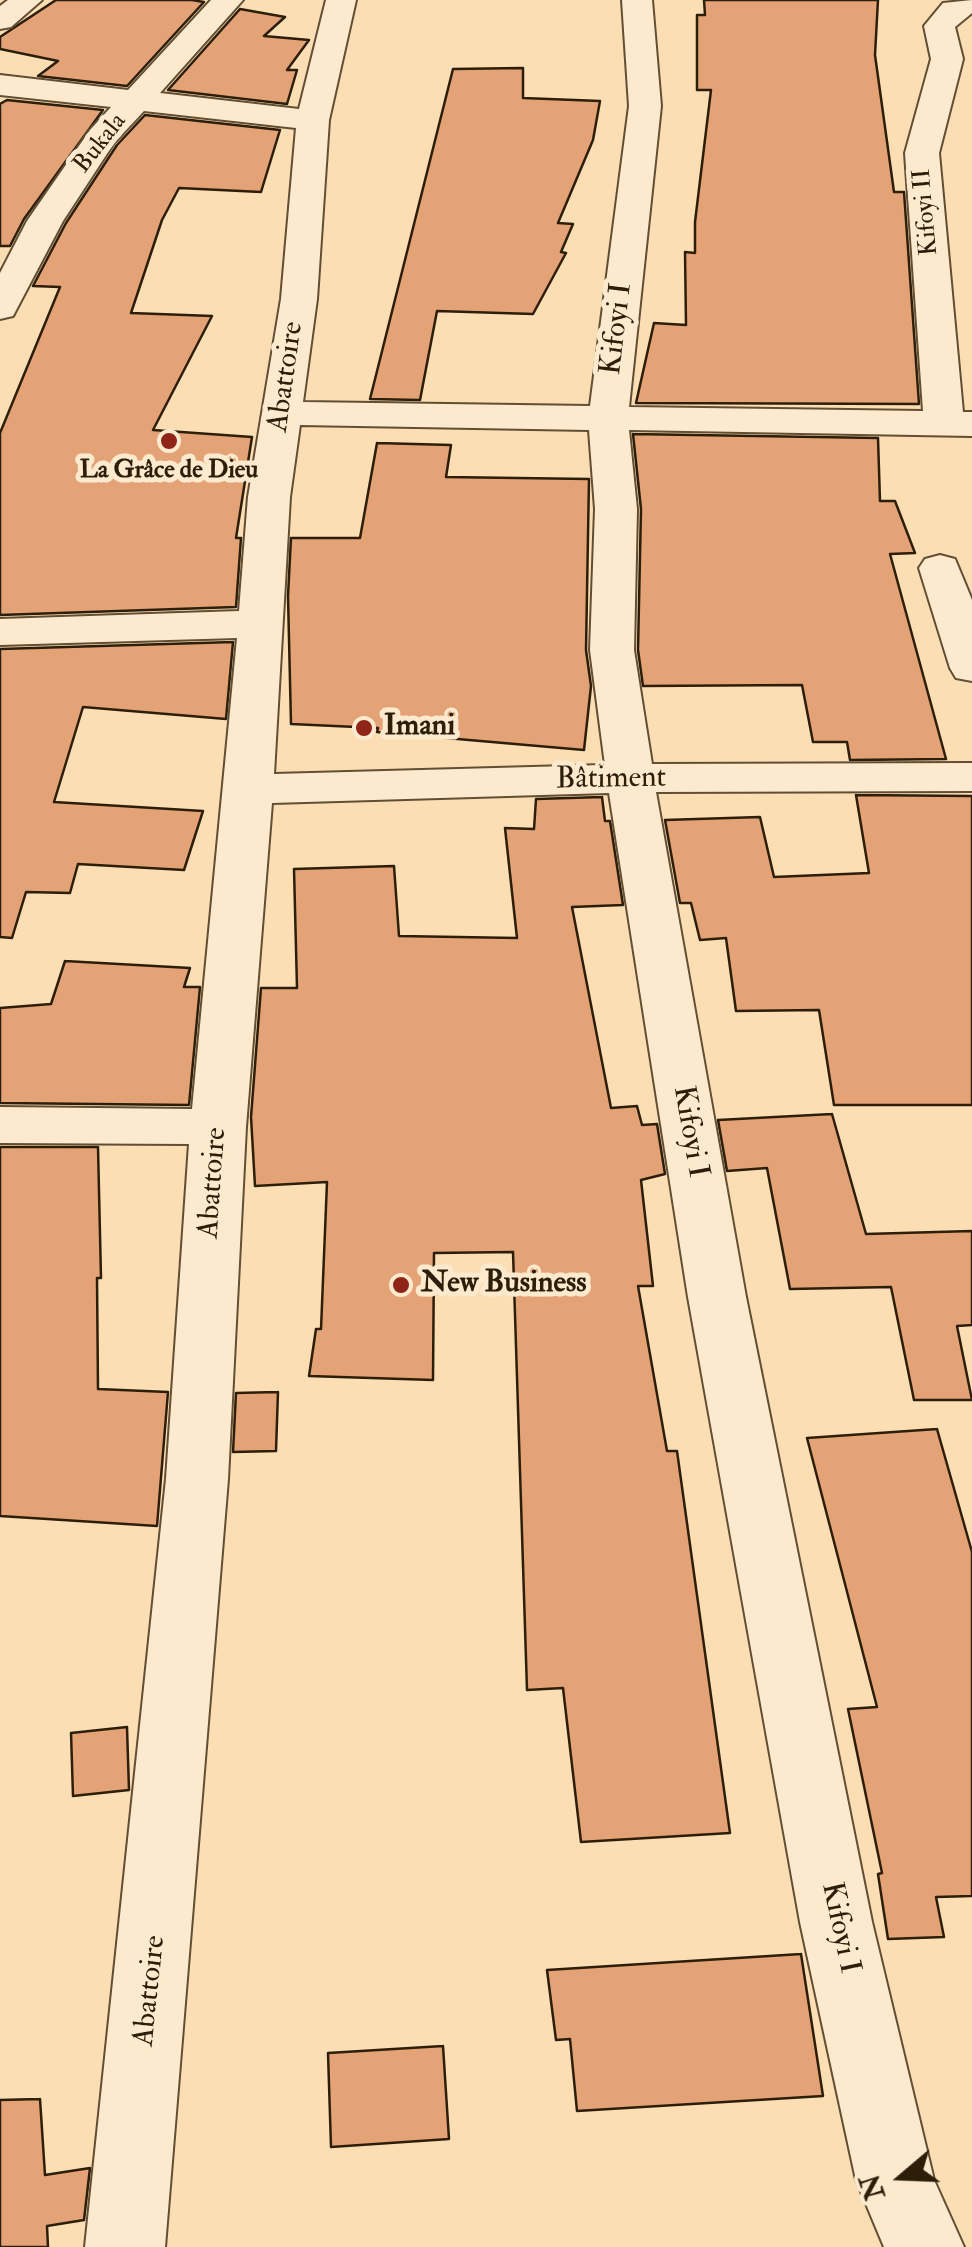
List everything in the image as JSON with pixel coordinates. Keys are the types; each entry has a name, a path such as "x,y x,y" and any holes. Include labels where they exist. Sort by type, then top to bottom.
{"street":[{"path":"0,20 27,0"},
{"name":"Bukala","path":"0,308 45,220 102,137 228,0"},
{"name":"Abattoire","path":"125,2247 197,1479 218,1127 249,789 269,498 299,299 313,120 341,0"},
{"name":"Kifoyi I","path":"637,0 645,106 608,418 616,510 612,650 717,1296 836,1922 895,2180 924,2247"},
{"name":"Kifoyi II","path":"958,423 922,154 960,62 940,26 963,6"},
{"path":"0,84 313,120"},
{"path":"282,413 958,423"},
{"path":"940,568 972,668"},
{"path":"0,632 260,624"},
{"name":"Bâtiment","path":"249,789 630,778 972,777"},
{"path":"0,1124 218,1127"}],"building":[{"path":"56,0 204,2 127,86 38,76 58,61 0,49 0,37"},
{"path":"704,0 878,0 875,55 894,192 904,192 919,404 636,403 654,323 686,325 685,252 695,253 695,222 711,90 697,90 697,15 705,15"},
{"path":"240,9 285,17 264,36 309,40 287,70 297,70 287,104 168,90"},
{"path":"523,68 523,98 600,101 593,140 558,223 573,224 561,252 566,253 533,314 437,311 420,400 370,399 453,69"},
{"path":"7,100 103,110 24,219 10,246 0,246 0,104"},
{"path":"145,115 280,130 261,192 179,188 162,220 131,313 212,316 153,430 252,437 236,538 241,538 236,607 0,615 0,433 60,287 33,286 66,223 117,145"},
{"path":"633,434 878,438 880,501 895,501 915,553 890,554 946,759 850,760 847,742 813,742 802,685 643,686 638,650 641,509"},
{"path":"377,443 451,445 446,477 589,479 586,650 591,686 584,750 377,732 378,728 291,724 291,538 360,538"},
{"path":"233,642 226,719 83,707 54,802 203,811 184,870 78,864 70,893 26,892 12,938 0,937 0,649"},
{"path":"856,795 972,796 972,1105 834,1105 819,1010 736,1011 726,938 700,940 691,903 680,903 665,820 760,817 774,877 869,873"},
{"path":"602,797 605,821 610,821 623,905 572,907 611,1108 637,1106 642,1125 657,1124 665,1174 641,1180 653,1286 638,1286 667,1451 677,1451 730,1833 581,1842 563,1688 527,1690 513,1252 434,1253 433,1380 309,1376 316,1329 321,1329 327,1182 255,1186 251,1117 261,988 297,988 294,869 394,866 399,936 517,938 505,828 534,829 536,799"},
{"path":"65,961 190,968 184,987 200,987 189,1105 0,1103 0,1008 51,1004"},
{"path":"832,1114 866,1234 972,1231 972,1325 957,1326 972,1400 914,1400 891,1287 790,1289 767,1168 727,1171 718,1120"},
{"path":"0,1147 98,1147 98,1389 168,1392 157,1526 0,1516"},
{"path":"278,1392 276,1451 233,1452 236,1393"},
{"path":"937,1429 972,1552 972,1896 936,1897 944,1937 888,1939 878,1874 882,1873 848,1709 877,1707 807,1438"},
{"path":"127,1727 129,1790 73,1796 71,1733"},
{"path":"801,1954 823,2096 577,2111 570,2039 556,2040 547,1970"},
{"path":"443,2046 449,2139 331,2147 328,2053"},
{"path":"40,2099 45,2175 90,2168 84,2220 47,2226 48,2247 0,2247 0,2100"}],"place":[{"name":"La Grâce de Dieu","path":"169,441"},
{"name":"Imani","path":"364,728"},
{"name":"New Business","path":"401,1285"}]}
